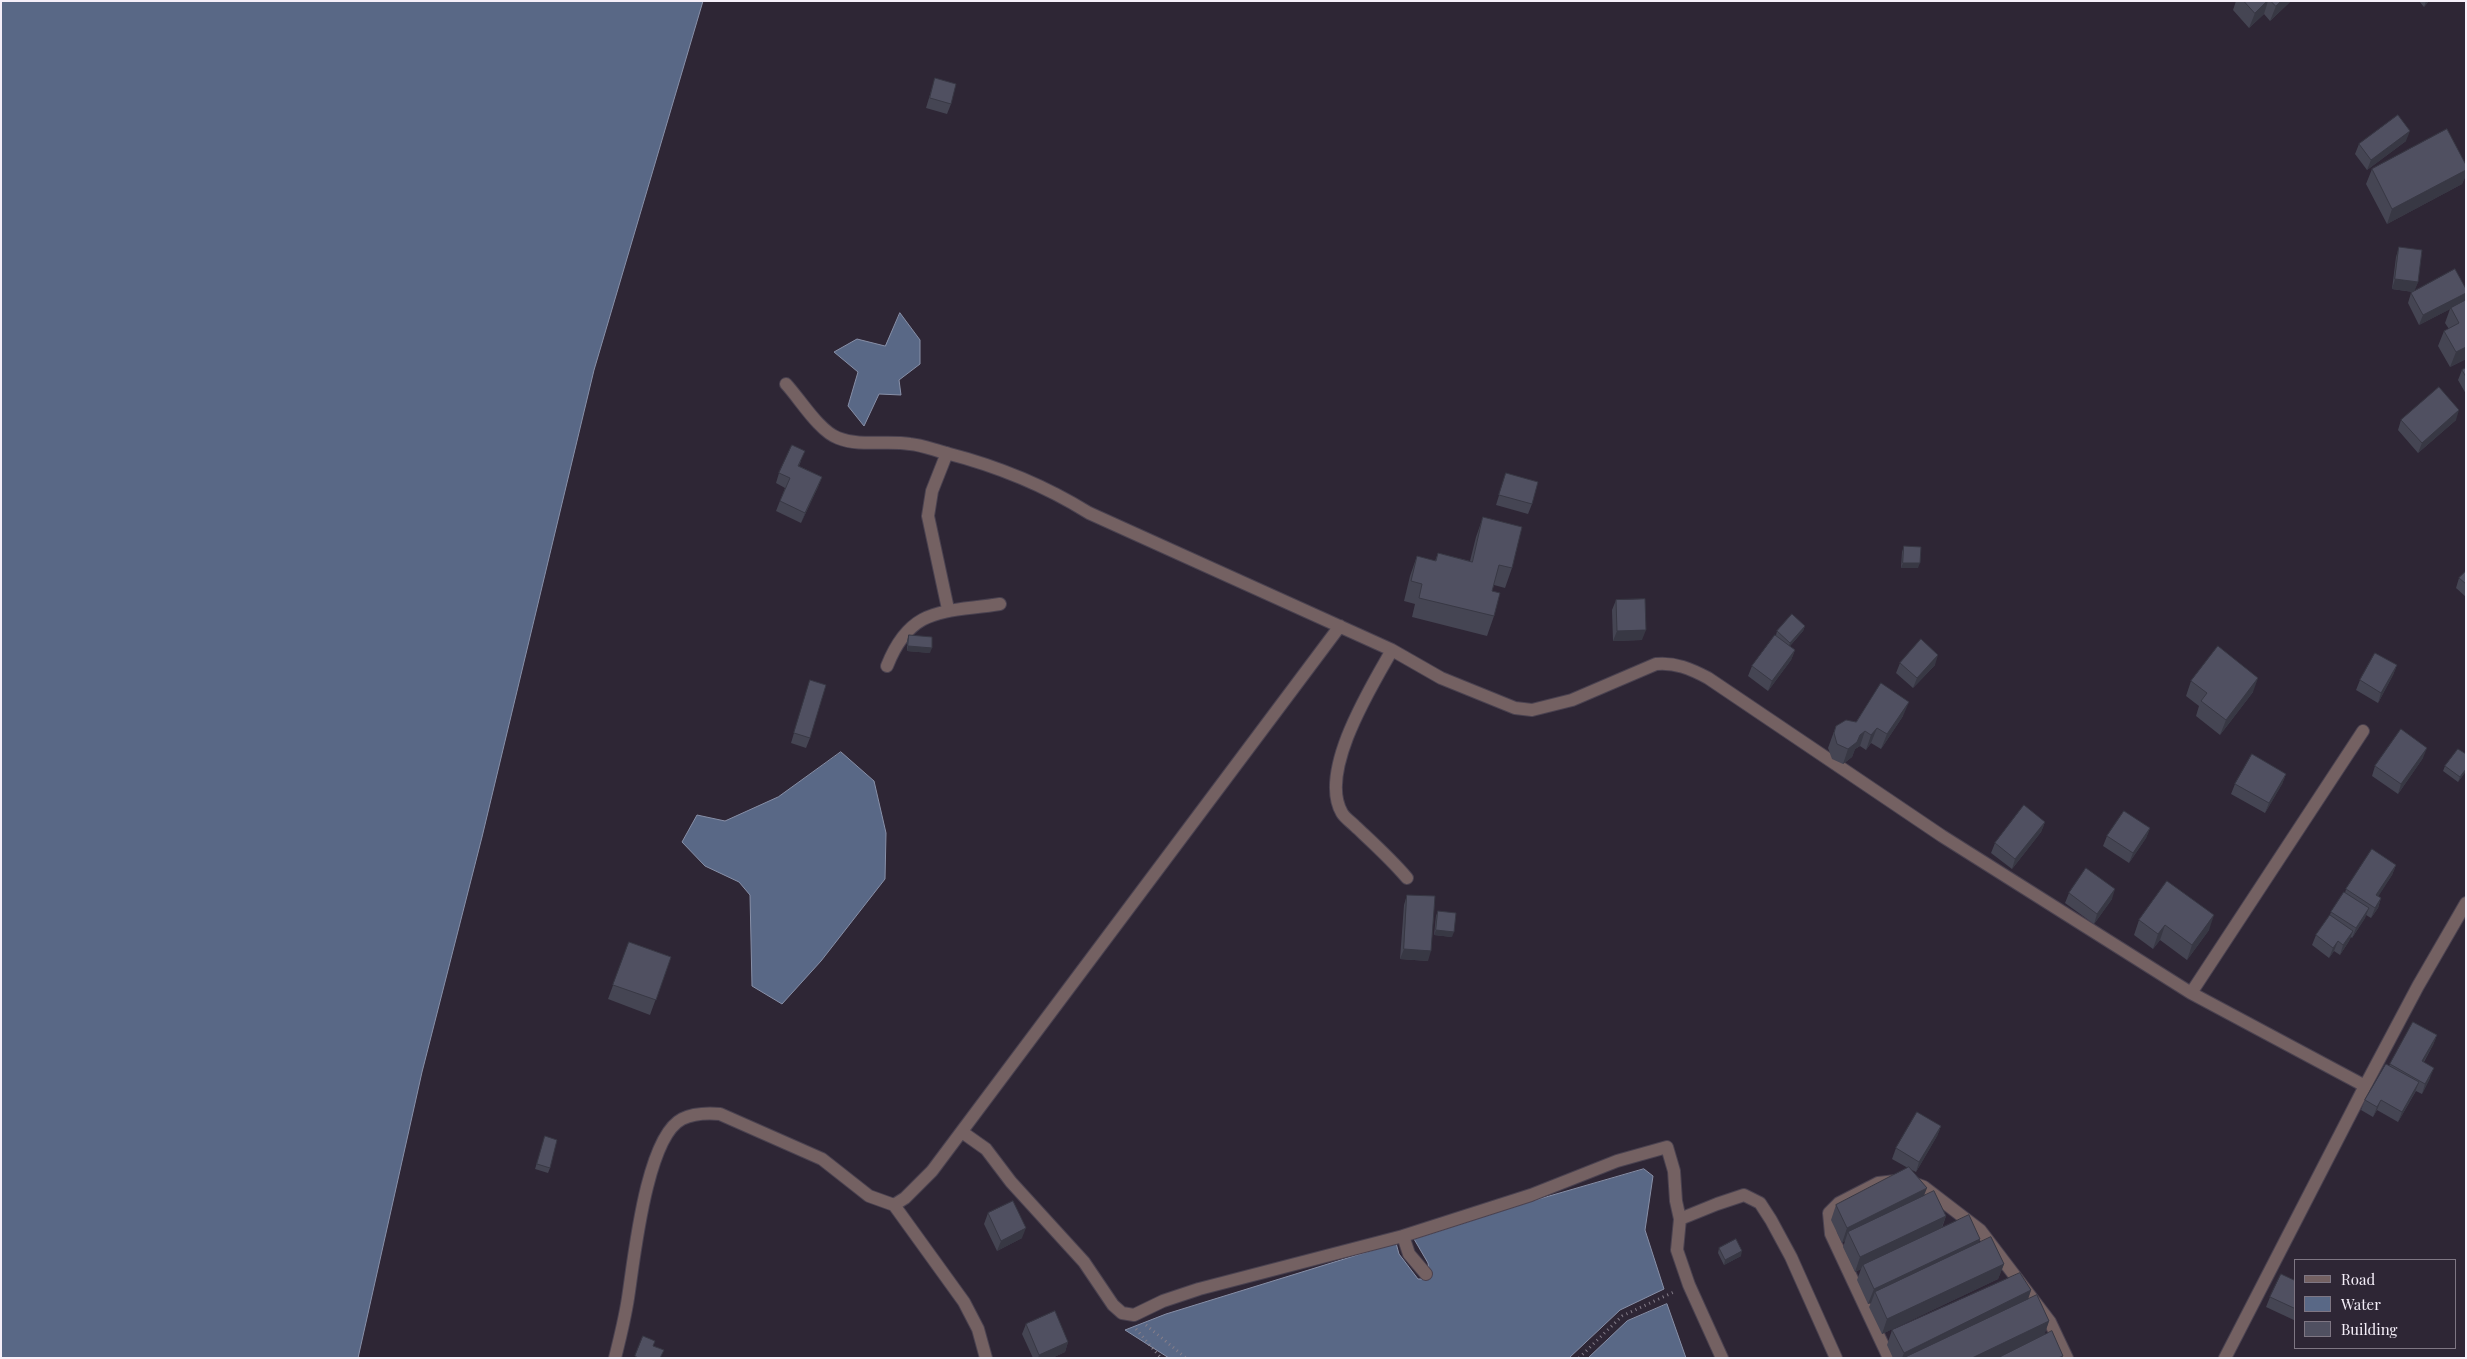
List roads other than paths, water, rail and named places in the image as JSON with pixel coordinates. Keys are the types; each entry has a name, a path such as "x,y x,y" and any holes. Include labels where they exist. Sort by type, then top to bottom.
{"street":[{"path":"786,384 807,408 817,424 837,438 868,443 909,444 985,463 1056,493 1089,513 1392,650 1441,678 1515,708 1532,710 1572,700 1621,681 1648,666 1666,663 1690,669 1708,678 1942,836 2191,994 2365,1086"},
{"path":"947,453 932,491 928,516 948,609"},
{"path":"887,666 895,645 921,619 948,609 1000,604"},
{"path":"894,1205 905,1198 932,1171 1340,626"},
{"path":"1392,650 1365,698 1343,748 1334,790 1342,814 1392,860 1407,878"},
{"path":"2191,994 2363,731"},
{"path":"2225,1358 2365,1086 2418,986 2466,903"},
{"path":"616,1358 628,1298 641,1208 663,1143 682,1119 704,1113 728,1117 822,1159 869,1196 894,1205 964,1302 978,1329 986,1358"},
{"path":"962,1132 986,1149 1011,1182 1084,1262 1113,1305 1128,1314 1199,1289 1403,1236 1530,1195 1617,1161 1667,1147 1674,1171 1676,1201 1680,1220 1677,1250 1689,1284 1722,1358"},
{"path":"1889,1358 1887,1341 1831,1234 1829,1213 1839,1203 1878,1183 1905,1180 1924,1187 1980,1230 2013,1282 2050,1322 2068,1358"},
{"path":"1680,1220 1744,1195 1760,1203 1791,1257 1836,1358"},
{"path":"1403,1236 1409,1254 1426,1274"},
{"path":"2042,1342 2057,1334"}],"water":[{"path":"1,1 703,1 594,370 482,837 422,1072 358,1358 1,1358"},
{"path":"900,313 920,340 920,364 899,380 901,395 879,394 864,426 848,406 858,372 834,352 857,339 885,346"},
{"path":"841,752 874,781 886,833 885,879 821,961 782,1004 752,986 750,895 739,882 705,866 682,842 697,815 725,821 778,797"},
{"path":"1644,1169 1653,1176 1645,1230 1664,1289 1620,1310 1569,1358 1169,1358 1125,1330 1166,1314 1396,1243 1399,1254 1418,1279 1430,1279 1428,1263 1414,1239 1532,1201"},
{"path":"1667,1304 1686,1358 1588,1358 1627,1321"}]}
